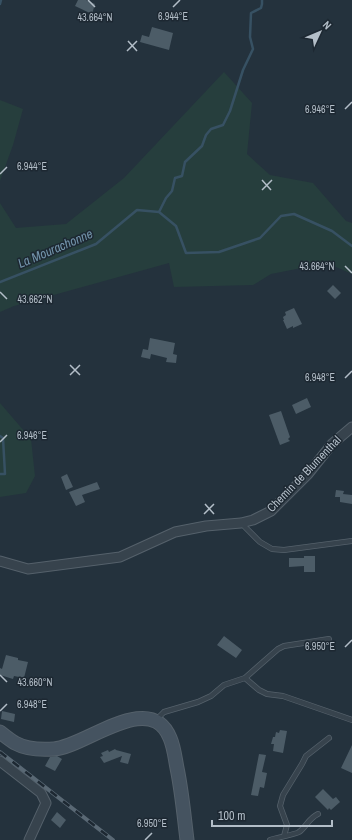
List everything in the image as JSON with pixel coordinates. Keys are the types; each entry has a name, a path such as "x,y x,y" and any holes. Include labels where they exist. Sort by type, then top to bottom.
{"street":[{"name":"Chemin de Blumenthal","path":"0,561 28,569 120,558 175,532 206,526 241,523 253,520 271,511 308,474 332,444 352,427"},
{"path":"0,732 15,743 26,747 54,749 66,747 120,722 144,718 155,721 165,729 173,747 182,793 187,840"},
{"path":"0,761 41,793 46,803 29,840"}],"lane":[{"path":"241,523 260,542 272,549 284,550 352,541"},
{"path":"155,721 164,712 198,702 211,696 224,685 246,678 278,649 284,646 329,639"},
{"path":"246,678 259,690 267,694 283,696 352,720"},
{"path":"284,836 286,825 280,806 282,795 306,756 329,738"},
{"path":"270,840 298,833 313,816 318,814"}],"green space":[{"path":"224,72 252,103 247,154 270,175 313,183 346,221 352,223 352,274 327,263 271,274 253,285 174,287 169,263 14,306 0,312 0,203 16,228 66,224 124,178"},
{"path":"0,100 23,109 13,145 0,181"},
{"path":"0,403 31,439 35,476 26,493 0,497"}],"building":[{"path":"78,0 86,0 95,4 92,14 75,6"},
{"path":"152,27 173,33 169,50 140,42 142,35 149,37"},
{"path":"333,285 341,293 335,299 327,291"},
{"path":"294,308 302,324 287,329 283,317 286,315 285,312"},
{"path":"150,338 175,343 173,354 177,355 176,363 166,362 167,358 151,354 150,359 141,357 143,349 148,350"},
{"path":"307,398 311,407 296,414 292,405"},
{"path":"281,411 290,437 288,439 290,441 280,445 269,415"},
{"path":"67,474 73,487 66,490 61,477"},
{"path":"97,482 100,489 82,495 85,502 76,506 69,492"},
{"path":"336,490 344,491 343,494 352,495 352,504 340,502 340,497 335,497"},
{"path":"304,556 315,556 315,572 304,572 304,566 289,567 289,558 304,558"},
{"path":"224,636 242,650 236,658 217,645"},
{"path":"6,655 28,662 24,678 14,676 13,679 0,675 0,668 2,669"},
{"path":"2,711 15,714 14,722 1,719"},
{"path":"280,730 287,731 283,753 273,751 274,744 271,744 276,732 279,733"},
{"path":"352,745 352,773 341,768"},
{"path":"115,749 131,754 128,764 120,762 122,756 104,763 100,757 103,756 101,753 108,750 109,752"},
{"path":"259,754 266,755 262,772 267,773 264,788 260,787 258,796 251,795"},
{"path":"57,756 62,759 55,771 45,766 50,757"},
{"path":"323,789 333,799 336,797 340,802 331,810 329,808 328,810 315,797"},
{"path":"57,812 66,820 60,828 51,820"}],"waterway":[{"path":"0,4 1,0"},
{"path":"159,212 166,198 172,191 175,178 182,176 185,162 202,146 206,135 211,129 223,125 230,111 243,70 253,49 250,37 251,13 261,8 262,0"},
{"name":"La Mourachonne","path":"0,282 96,244 137,210 159,212 176,226 186,253 219,252 260,238 281,216 294,214 332,231 352,246"},
{"name":"La Mourachonne","path":"0,436 3,438 5,474 0,474"}],"railway":[{"path":"0,752 113,840"}]}
